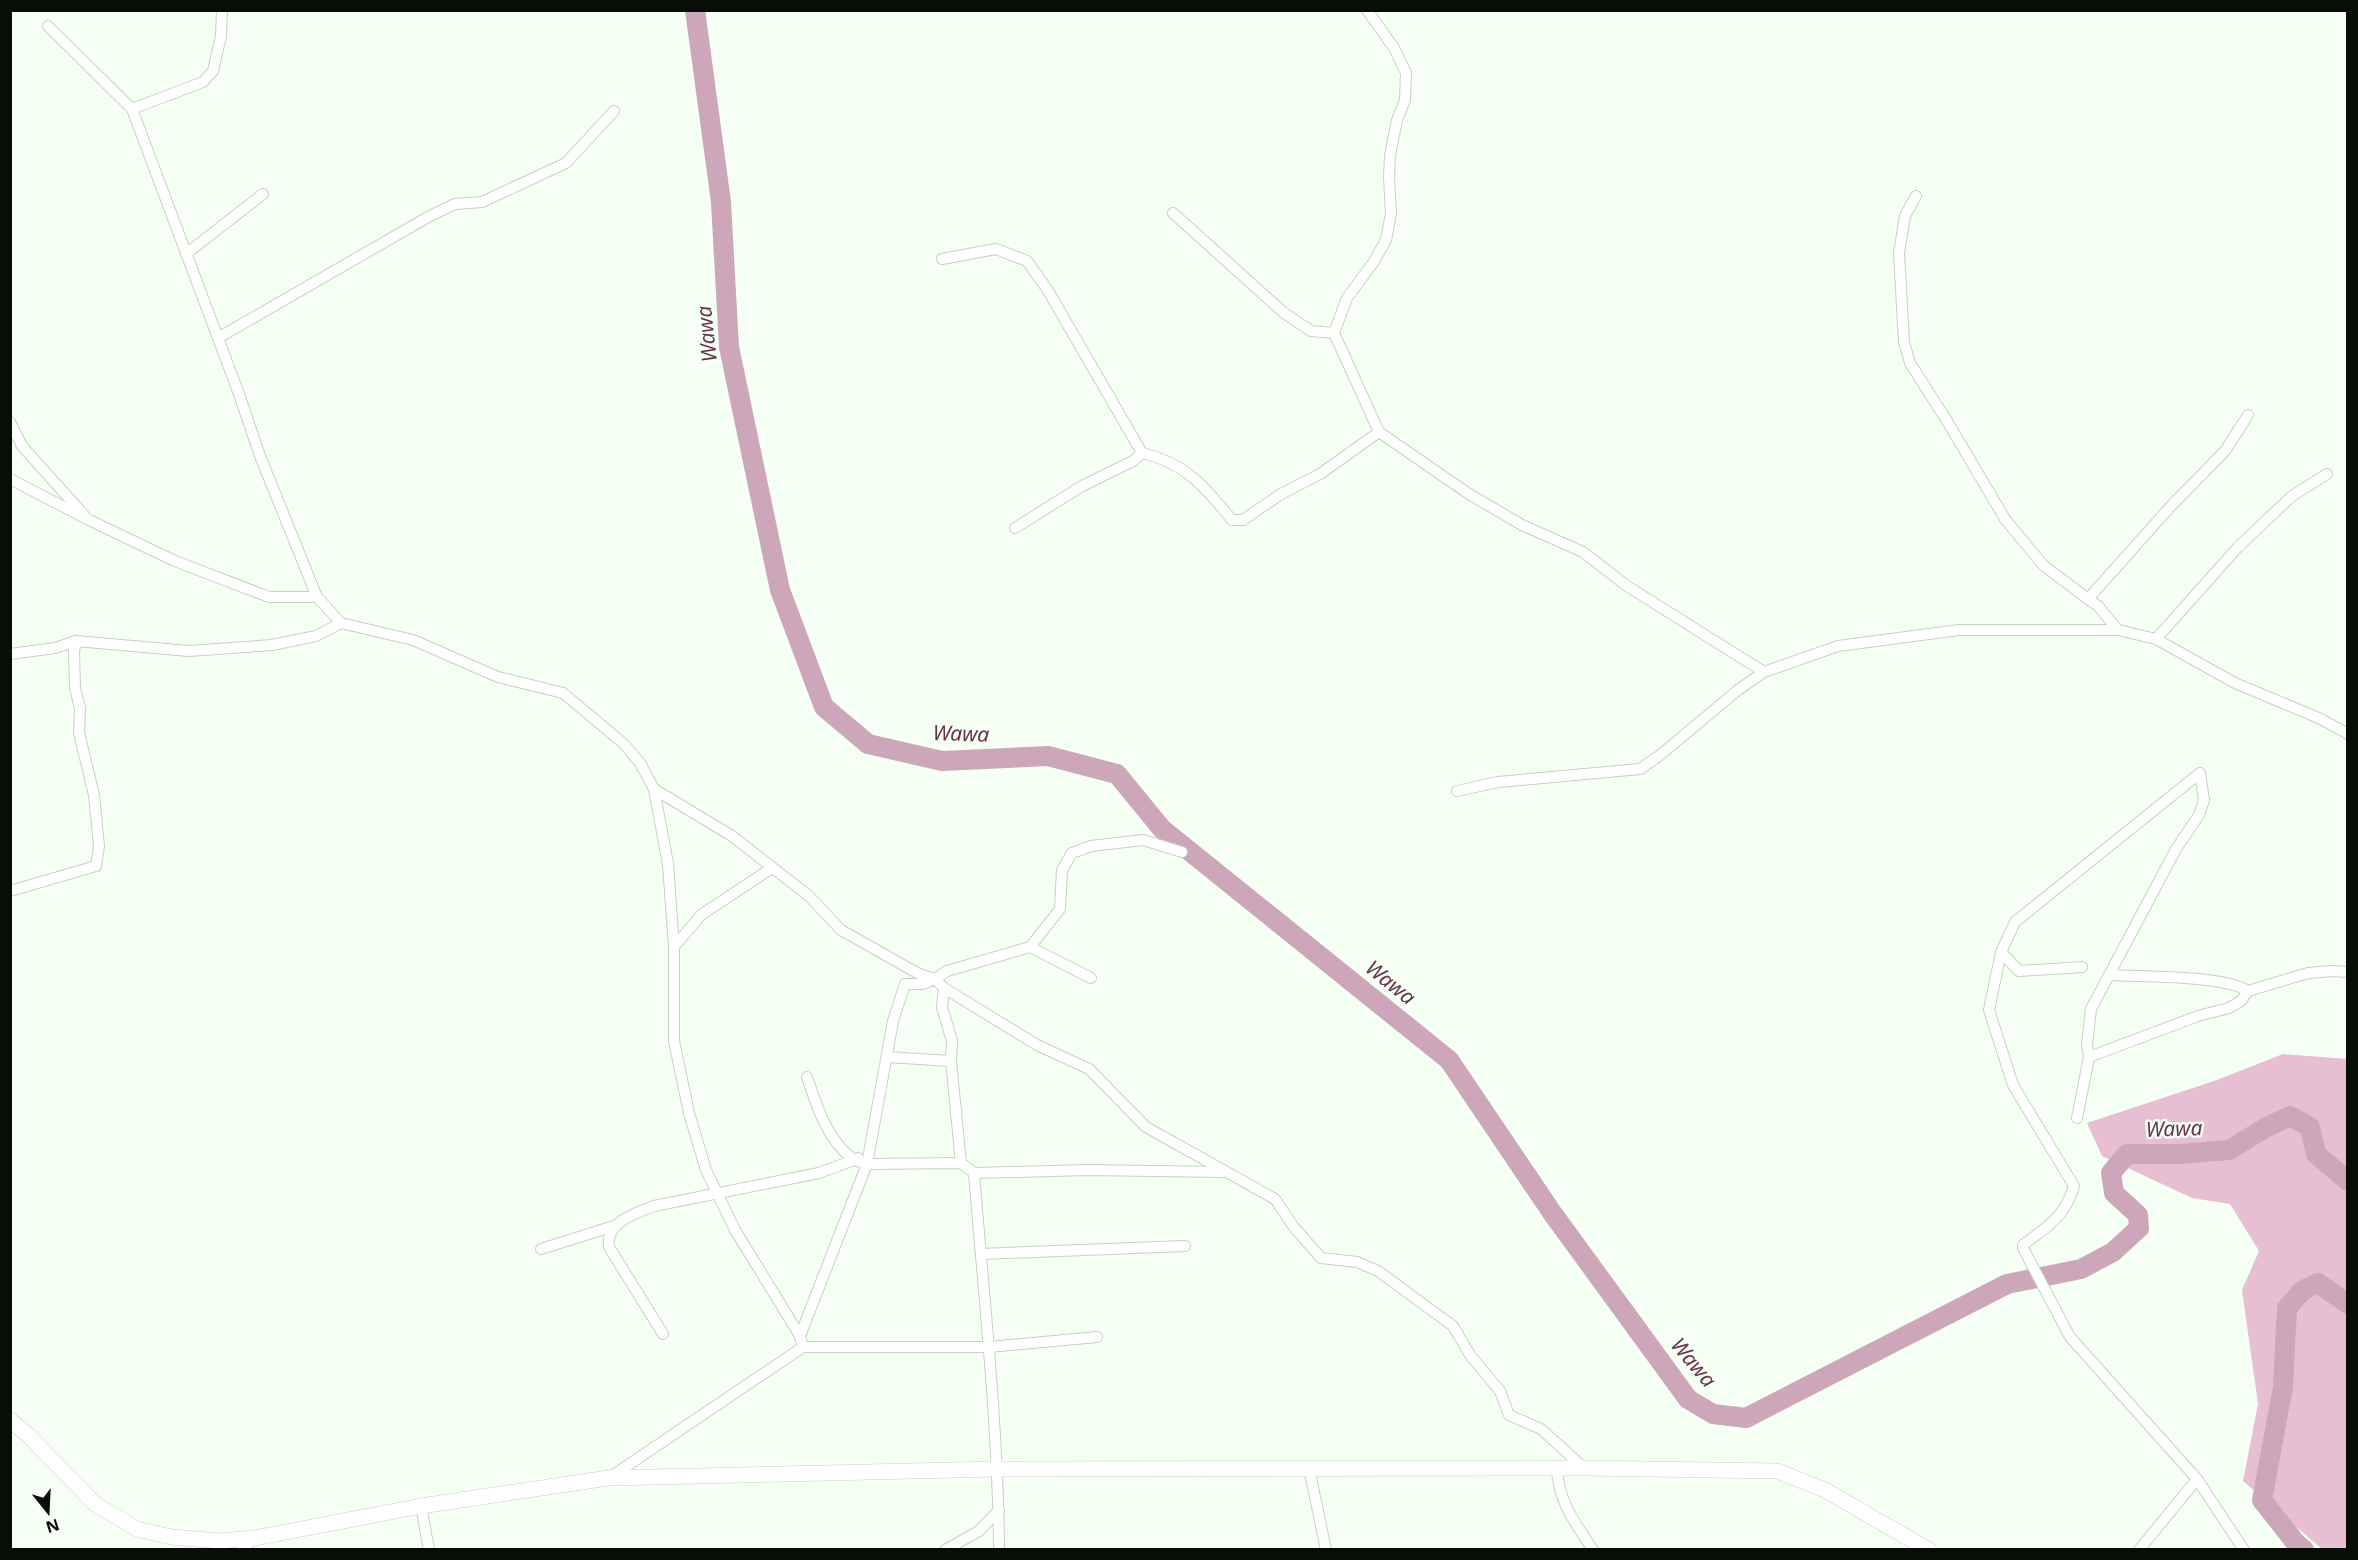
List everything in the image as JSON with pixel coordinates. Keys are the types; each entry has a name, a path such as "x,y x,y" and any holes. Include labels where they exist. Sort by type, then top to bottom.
{"highway":[{"path":"10,1420 28,1435 95,1504 137,1529 171,1537 220,1541 255,1538 421,1506 608,1479 996,1469 1584,1468 1777,1471 1825,1490 1929,1550"}],"street":[{"path":"132,110 203,82 213,71 221,36 222,10"},
{"path":"1367,10 1394,48 1406,73 1405,100 1397,120 1390,156 1391,214 1386,240 1373,263 1347,298 1335,333 1379,432 1469,494 1522,525 1583,552 1627,586 1764,672"},
{"path":"48,26 132,110 260,456 317,597 341,623 413,640 498,677 563,693 624,744 640,763 654,789 668,864 674,947 674,1041 689,1113 706,1170 735,1230 800,1336 803,1347"},
{"path":"218,338 428,216 455,204 482,202 566,163 614,111"},
{"path":"186,254 263,194"},
{"path":"1916,196 1905,216 1899,253 1904,342 1910,363 2005,519 2043,565 2098,606 2118,630"},
{"path":"1173,213 1284,313 1311,331 1335,333"},
{"path":"942,259 996,249 1027,261 1047,289 1142,453 1181,467 1204,485 1232,520 1243,520 1281,494 1320,474 1379,432"},
{"path":"2088,599 2171,506 2225,451 2248,415"},
{"path":"10,422 22,446 89,520"},
{"path":"1015,528 1082,486 1133,461 1142,453"},
{"path":"2156,639 2238,547 2292,496 2327,474"},
{"path":"10,479 175,561 269,597 317,597"},
{"path":"10,654 55,648 76,641 189,651 273,645 316,636 341,623"},
{"path":"1457,791 1498,782 1640,769 1764,672 1838,646 1959,630 2118,630 2156,639 2235,683 2321,719 2348,734"},
{"path":"10,891 96,866 99,846 94,795 79,733 80,708 75,688 76,641"},
{"path":"2076,1118 2089,1057 2087,1044 2091,1009 2176,849 2199,815 2204,800 2200,772 2015,922 2001,952 1989,1010 2013,1085 2073,1186 2069,1203 2057,1220 2023,1245 2038,1278 2070,1337 2197,1479 2244,1550"},
{"path":"654,789 732,836 809,896 841,930 919,974 935,979 944,988 1037,1045 1089,1069 1146,1127 1275,1199 1293,1226 1321,1258 1357,1262 1378,1271 1453,1326 1470,1355 1500,1391 1509,1415 1541,1429 1584,1468"},
{"path":"800,1336 869,1159 893,1022 905,984 923,984 947,971 1030,947 1060,909 1062,870 1072,853 1091,846 1143,840 1182,852"},
{"path":"674,947 701,915 772,868"},
{"path":"1030,947 1091,978"},
{"path":"2001,952 2019,972 2082,967"},
{"path":"2089,1057 2229,1008 2241,1000 2248,991 2308,973 2348,972"},
{"path":"2111,975 2204,981 2240,986 2248,991"},
{"path":"944,988 942,1008 952,1041 951,1061 962,1163"},
{"path":"887,1057 951,1061"},
{"path":"807,1077 825,1125 840,1150 854,1160"},
{"path":"541,1249 614,1226 654,1206 819,1173 854,1160 962,1163 974,1173 1088,1170 1225,1172"},
{"path":"974,1173 999,1510 999,1550"},
{"path":"614,1226 608,1239 609,1246 663,1334"},
{"path":"981,1254 1185,1246"},
{"path":"608,1479 803,1347 988,1347 1097,1337"},
{"path":"1310,1468 1326,1550"},
{"path":"1557,1469 1558,1484 1569,1514 1593,1550"},
{"path":"2139,1550 2197,1479"},
{"path":"421,1506 429,1550"},
{"path":"945,1550 979,1531 999,1510"},
{"path":"242,1549 255,1538"}],"shaded area":[{"path":"2283,1054 2347,1059 2347,1549 2322,1549 2243,1481 2258,1404 2242,1290 2259,1251 2230,1204 2192,1198 2102,1156 2087,1123 2217,1080"}],"waterway":[{"name":"Wawa","path":"695,10 721,202 729,347 780,590 824,707 868,744 942,761 1048,756 1117,774 1162,829 1449,1060 1553,1214 1688,1399 1713,1414 1746,1418 2007,1284 2081,1269 2113,1252 2139,1228 2138,1215 2114,1193 2111,1173 2127,1154 2180,1154 2229,1150 2290,1116 2310,1127 2316,1154 2348,1181"},
{"name":"Wawa","path":"2304,1550 2262,1500 2283,1387 2287,1308 2303,1290 2318,1283 2348,1304"}]}
